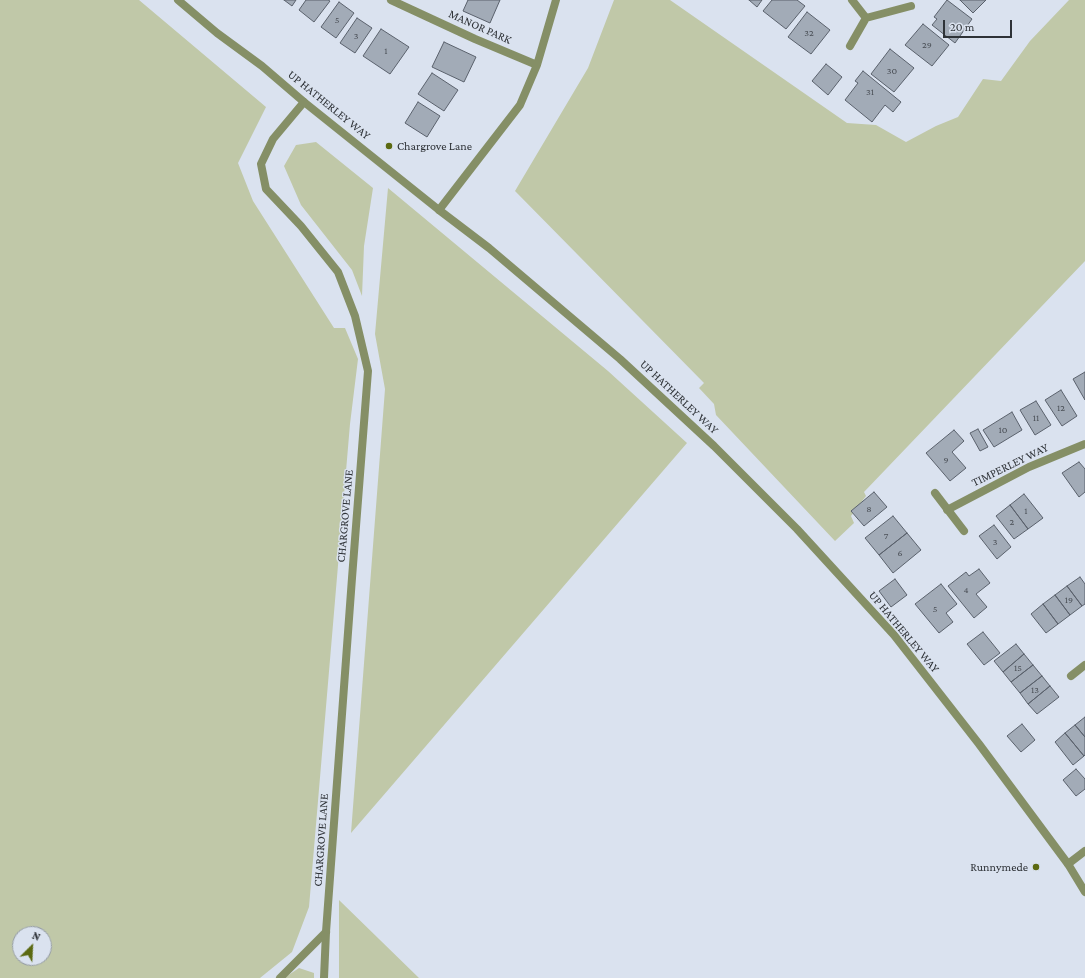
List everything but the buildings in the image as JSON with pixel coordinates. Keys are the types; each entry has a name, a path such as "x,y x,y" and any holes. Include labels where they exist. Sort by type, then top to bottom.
{"street":[{"name":"UP HATHERLEY WAY","path":"178,0 217,33 262,66 304,102 489,248 620,359 714,446 797,529 894,635 979,744 1068,864 1085,892"},
{"name":"MANOR PARK","path":"391,0 475,39 537,65"},
{"path":"439,210 520,105 537,65 550,26 556,0"},
{"path":"852,0 866,18"},
{"path":"850,46 866,18 911,6"},
{"name":"CHARGROVE LANE","path":"304,102 273,139 261,164 266,189 301,226 338,272 355,316 368,371 326,932 324,978"},
{"name":"TIMPERLEY WAY","path":"947,510 1029,467 1085,444"},
{"path":"935,493 964,531"},
{"path":"1071,676 1085,665"},
{"path":"1068,864 1085,851"},
{"path":"280,978 326,932"}],"green space":[{"path":"0,0 139,0 266,107 238,163 253,201 334,328 345,328 358,359 350,424 309,907 292,952 260,978 0,978"},
{"path":"614,0 670,0 847,123 876,125 906,142 936,126 958,117 983,79 1001,81 1030,41 1069,0 1085,0 1085,261 864,492 866,496 851,516 854,523 835,541 716,415 714,404 699,388 704,383 515,191 588,68"},
{"path":"316,142 373,188 364,246 362,296 352,270 301,205 284,166 296,145"},
{"path":"388,188 608,371 687,443 351,833 385,389 375,334"},
{"path":"339,900 419,978 339,978"},
{"path":"299,968 314,973 314,978 284,978"}],"place":[{"name":"Chargrove Lane","path":"389,146"},
{"name":"Runnymede","path":"1036,867"}]}
